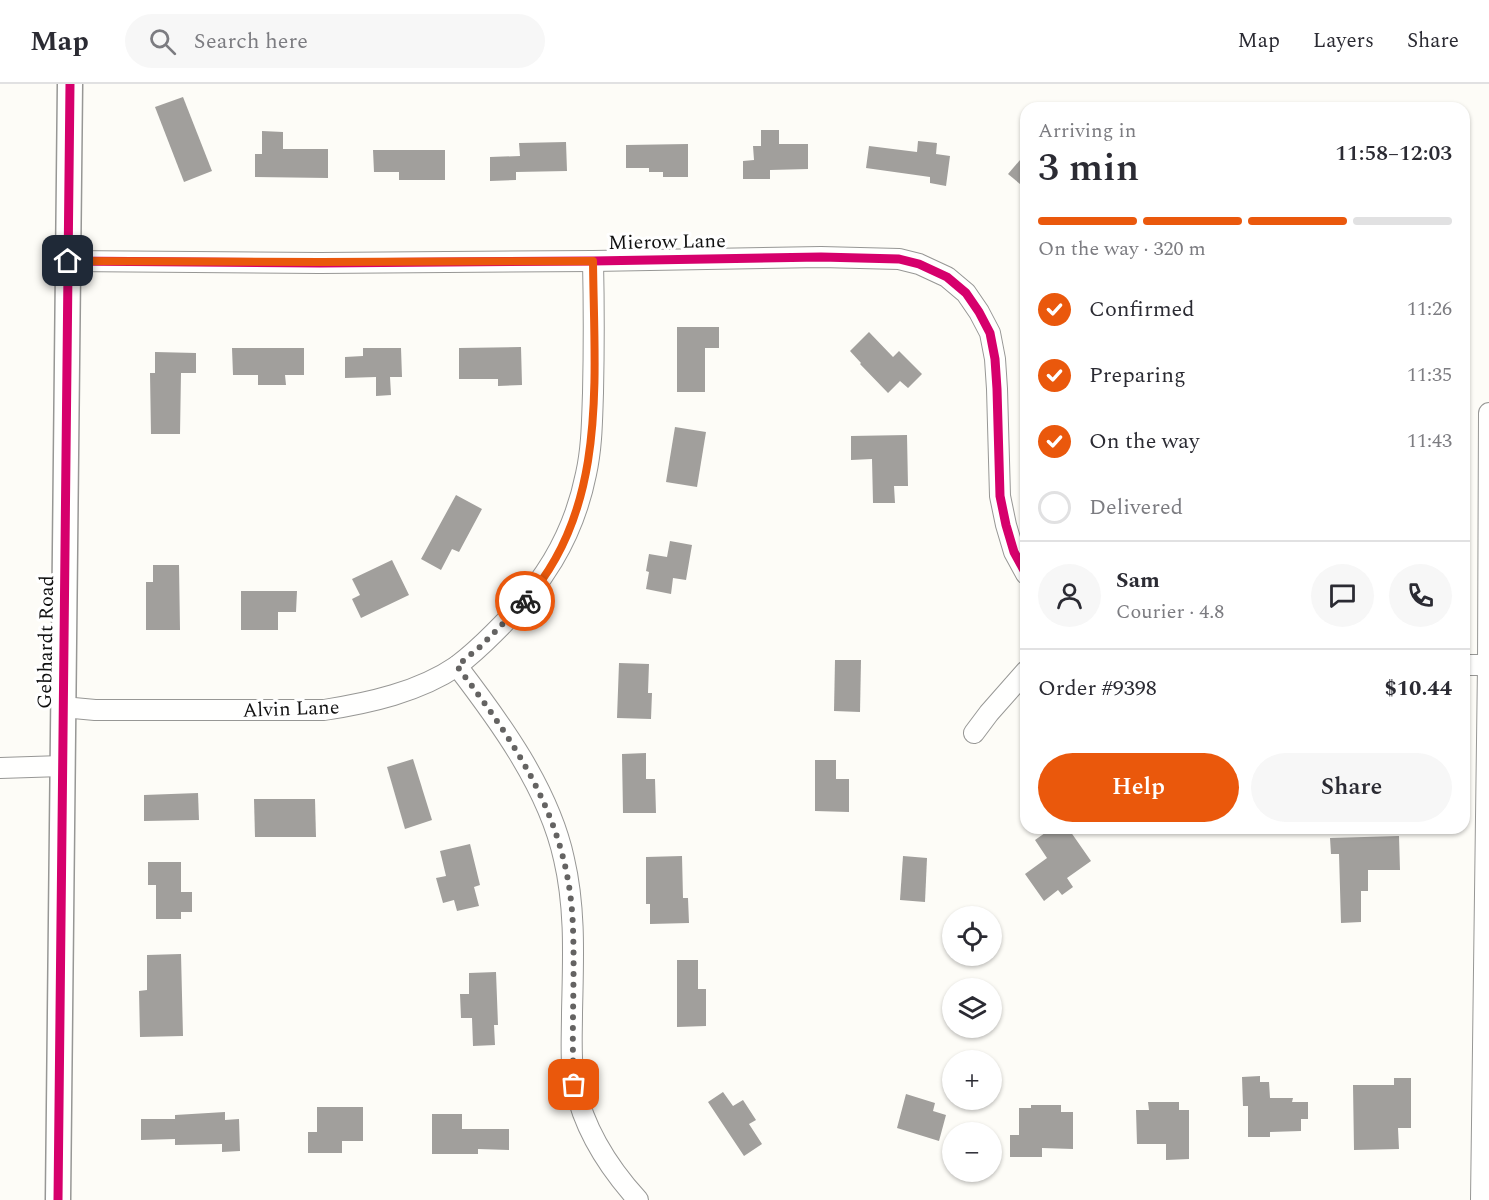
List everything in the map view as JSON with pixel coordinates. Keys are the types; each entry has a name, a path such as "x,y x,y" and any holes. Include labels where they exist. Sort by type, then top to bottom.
{"street":[{"name":"Gebhardt Road","path":"58,1200 70,84"},
{"name":"Mierow Lane","path":"68,261 593,261 821,256 899,259 919,264 946,277 966,293 990,333 996,379 1000,496 1014,552 1020,563"},
{"name":"Alvin Lane","path":"63,707 95,710 324,710 364,703 405,691 457,666 488,639 530,595 550,568 579,507 587,473 591,438 594,350 593,261"},
{"path":"1481,1200 1489,413"},
{"path":"1470,665 1488,665"},
{"path":"457,666 526,766 557,831 564,860 573,928 574,1085 593,1138 638,1200"},
{"path":"974,733 1020,678"},
{"path":"0,768 62,766"}],"building":[{"path":"183,97 212,171 184,182 155,107"},
{"path":"761,130 779,130 779,144 808,144 808,169 770,170 770,179 743,179 743,161 754,160 753,146 761,146"},
{"path":"262,131 283,132 283,149 328,149 328,178 255,177 255,154 262,154"},
{"path":"918,141 937,143 936,154 950,156 946,186 930,183 930,177 866,168 869,146 917,152"},
{"path":"566,142 567,171 516,172 516,180 490,181 490,157 520,156 519,143"},
{"path":"688,144 688,177 663,177 663,172 649,172 649,168 626,168 626,145"},
{"path":"373,150 445,150 445,180 399,180 399,172 374,172"},
{"path":"1020,160 1020,184 1008,174"},
{"path":"677,327 719,327 719,348 705,348 705,392 677,392"},
{"path":"869,332 893,357 899,351 922,374 908,388 900,381 888,393 850,351"},
{"path":"521,347 522,385 498,386 498,379 459,379 459,348"},
{"path":"232,348 304,348 304,375 285,375 286,385 258,385 258,375 233,375"},
{"path":"363,348 401,348 402,377 390,377 391,395 376,396 376,377 345,378 345,357 363,356"},
{"path":"155,352 196,353 196,373 181,373 180,434 151,434 150,373 155,373"},
{"path":"675,427 706,432 697,487 666,482"},
{"path":"907,435 908,486 894,486 895,503 873,503 872,459 851,460 851,436"},
{"path":"456,495 482,509 459,552 452,549 441,570 421,559"},
{"path":"670,541 692,545 686,580 673,578 671,594 646,589 649,554 667,557"},
{"path":"392,560 409,595 361,618 352,599 360,595 352,579"},
{"path":"153,565 179,565 180,630 146,630 146,582 153,582"},
{"path":"241,591 297,591 296,612 278,612 278,630 241,630"},
{"path":"835,660 861,660 860,712 834,711"},
{"path":"619,663 649,664 648,693 652,693 651,719 617,718"},
{"path":"646,753 646,779 655,779 656,813 623,813 622,754"},
{"path":"413,759 432,820 405,829 387,767"},
{"path":"815,760 836,760 836,779 849,779 849,812 815,811"},
{"path":"198,793 199,820 144,821 144,795"},
{"path":"254,799 315,799 316,837 255,837"},
{"path":"1044,834 1072,834 1091,861 1067,878 1073,887 1062,895 1058,890 1044,901 1025,874 1047,858 1035,840"},
{"path":"1399,836 1400,870 1368,870 1368,891 1361,891 1361,922 1341,923 1339,854 1331,854 1330,838"},
{"path":"470,844 480,885 474,887 479,906 457,911 454,900 443,903 436,878 446,876 440,851"},
{"path":"682,856 683,898 688,898 689,923 650,924 650,904 646,904 646,857"},
{"path":"903,856 927,858 925,902 900,900"},
{"path":"148,862 181,862 181,892 192,892 192,912 181,912 181,919 156,919 156,885 148,885"},
{"path":"181,954 183,1036 140,1037 139,991 147,990 147,955"},
{"path":"677,960 698,960 698,989 706,989 706,1026 677,1027"},
{"path":"496,972 498,1025 494,1025 495,1045 473,1046 472,1018 461,1018 460,994 469,994 469,973"},
{"path":"1260,1076 1260,1082 1269,1082 1270,1098 1293,1098 1292,1102 1308,1102 1308,1119 1301,1119 1301,1131 1270,1132 1270,1137 1248,1137 1248,1106 1243,1106 1242,1077"},
{"path":"1394,1078 1411,1078 1411,1128 1398,1128 1399,1149 1354,1150 1353,1085 1394,1085"},
{"path":"723,1092 733,1106 743,1100 756,1120 749,1124 762,1144 744,1156 708,1102"},
{"path":"906,1094 935,1103 933,1111 946,1115 944,1122 942,1122 939,1141 897,1128"},
{"path":"1148,1102 1179,1102 1179,1110 1189,1110 1189,1159 1166,1160 1166,1144 1137,1144 1136,1110 1149,1110"},
{"path":"1031,1105 1061,1105 1061,1112 1073,1112 1073,1149 1042,1148 1042,1157 1010,1157 1010,1135 1019,1135 1019,1108 1031,1108"},
{"path":"317,1107 363,1107 363,1141 342,1141 342,1153 308,1153 308,1132 317,1132"},
{"path":"225,1112 225,1120 239,1119 240,1151 222,1152 222,1144 175,1145 175,1139 141,1140 141,1119 175,1119 175,1115"},
{"path":"432,1114 462,1114 462,1129 509,1129 509,1150 478,1149 478,1154 432,1154"}],"cycle path":[{"path":"58,1200 70,84"},
{"path":"68,261 320,263 821,257 899,259 919,264 947,277 966,293 990,333 997,389 1000,496 1014,552 1020,563"}],"way so far":[{"path":"525,601 481,646 457,666 526,766 557,831 570,896 573,928 574,1085"}],"route":[{"path":"68,261 593,261 594,350 591,438 587,473 579,507 568,533 550,568 525,601"}]}
